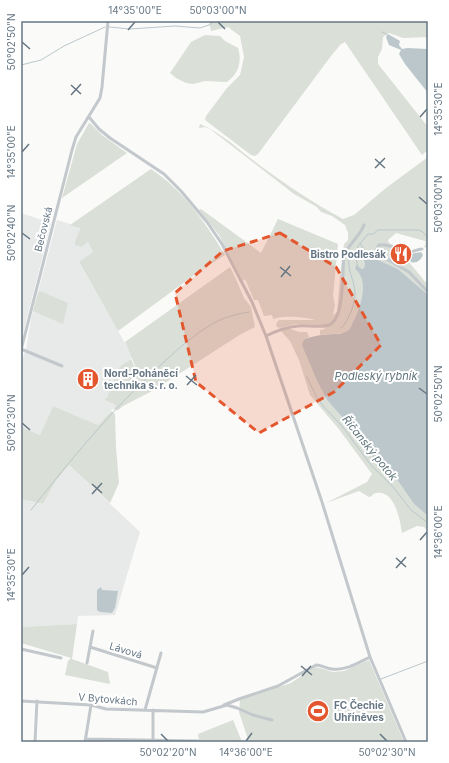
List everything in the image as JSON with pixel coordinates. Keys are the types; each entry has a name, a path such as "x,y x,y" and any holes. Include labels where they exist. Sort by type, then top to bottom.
{"street":[{"name":"Bečovská","path":"62,366 21,349 76,137 98,102 101,92 108,21"},
{"path":"89,117 99,129 110,138 164,174 181,191 207,222 222,244 252,302 266,336 322,502 370,657 406,742"},
{"path":"266,336 280,330 296,326 326,325 334,322 338,315 340,304 345,252 364,225"},
{"path":"422,249 407,252 383,245 377,246 376,252 409,272 428,292"},
{"path":"87,663 93,631"},
{"name":"Lávová","path":"90,647 157,668"},
{"path":"21,648 61,658"},
{"path":"145,710 161,654"},
{"name":"V Bytovkách","path":"21,700 91,705 106,709 203,712 278,686 316,665 329,669 345,669 370,657"},
{"path":"237,708 240,699"},
{"path":"35,742 36,701"},
{"path":"91,705 86,740 198,741"},
{"path":"224,705 272,720"},
{"path":"153,710 153,741"}],"highlighted area":[{"path":"280,233 336,267 381,345 334,392 259,433 196,382 175,293 223,251"}],"shaded area":[{"path":"209,21 428,21 428,37 403,38 389,33 383,37 382,49 378,57 378,64 428,127 428,150 422,155 345,42 341,44 331,56 258,154 255,156 251,155 205,120 206,116 227,88 240,75 244,57 240,36 228,27 211,31"},
{"path":"205,35 220,36 225,41 238,48 240,58 237,71 227,82 205,81 193,84 186,83 170,73 191,42"},
{"path":"89,123 102,135 127,153 62,198 77,144"},
{"path":"200,124 209,129 205,127 199,128"},
{"path":"211,130 223,137 278,179 343,219 354,215 386,188 428,157 428,248 424,247 426,243 425,241 396,233 388,240 389,243 407,253 408,261 428,285 428,298 426,293 398,269 375,259 363,261 365,264 364,268 362,269 356,266 355,269 360,275 363,290 359,308 349,330 345,333 320,335 320,330 325,329 323,325 296,324 280,328 277,327 276,324 279,320 315,320 294,317 273,319 272,315 264,316 258,300 254,300 245,279 243,281 219,235 199,210 201,209 261,253 278,219 338,244 333,296 335,305 333,315 337,312 344,244 348,240 348,233 345,225 332,216 321,212 317,207 294,194"},
{"path":"151,169 173,186 183,197 210,231 225,255 201,270 118,331 79,262 93,252 88,242 82,247 75,245 80,228 70,225"},
{"path":"21,214 51,223 21,342"},
{"path":"57,220 80,227 79,234 82,247 88,242 93,252 79,263 132,358 120,366 107,397 104,400 116,405 98,425 53,406 40,435 21,427 21,363 26,349 31,319"},
{"path":"230,267 244,298 251,307 255,327 241,334 154,390 118,410 113,409 116,405 104,400 107,397 120,366 131,359 139,375 125,342"},
{"path":"40,291 68,303 63,324 33,311 38,293"},
{"path":"288,328 299,332 307,332 309,337 305,339 318,383 327,400 349,425 378,464 398,481 414,504 428,516 428,531 424,527 417,526 402,533 400,520 395,505 386,495 380,493 373,494 369,497 359,491 326,503 367,482 372,474 338,428 310,395 299,360 290,341 281,331"},
{"path":"53,406 98,425 111,411 115,414 119,483 110,503 69,465 55,482 43,504 21,499 21,427 40,435"},
{"path":"69,465 140,532 115,615 78,616 77,624 21,627 21,499 43,504 55,482"},
{"path":"77,624 72,659 108,672 110,684 65,675 68,661 71,658 21,643 21,627"},
{"path":"369,660 404,742 249,742 239,712 240,700 291,683 314,667 333,672 344,671"},
{"path":"233,720 242,742 199,742 198,734"}],"water":[{"path":"388,34 400,41 399,45 402,49 428,49 428,93 405,64 399,54 401,50 389,45 386,37"},
{"path":"421,252 423,255 420,260 411,262 408,257 410,254"},
{"name":"Podleský rybník","path":"369,256 398,269 426,293 428,298 428,516 414,504 398,481 378,464 349,425 327,400 302,345 303,341 307,338 319,335 340,334 349,330 359,308 363,290 360,275 355,269 356,265 362,269 364,268 365,264 363,259"},
{"path":"101,587 102,590 118,591 115,608 112,613 100,612 97,610 97,590"}],"waterway":[{"path":"109,27 130,29 175,26 200,28 209,25 214,21"},
{"path":"21,65 41,60 64,46 105,27"},
{"path":"382,32 387,35"},
{"name":"Říčanský potok","path":"341,328 347,321 353,306 355,295 349,266 349,258 355,255 358,246 368,234 373,234 378,230 419,230 428,238"},
{"path":"360,243 368,256"},
{"path":"355,255 358,267"},
{"path":"31,510 78,452 111,415 146,379 182,346 214,323 231,316 249,312"},
{"name":"Říčanský potok","path":"307,377 316,396 323,406 342,426 371,465 394,488 411,510 428,523"},
{"path":"381,679 428,661"}],"place":[{"name":"Bistro Podlesák","path":"401,254"},
{"name":"Nord-Poháněcí technika s. r. o.","path":"88,379"},
{"name":"FC Čechie Uhříněves","path":"318,711"}]}
